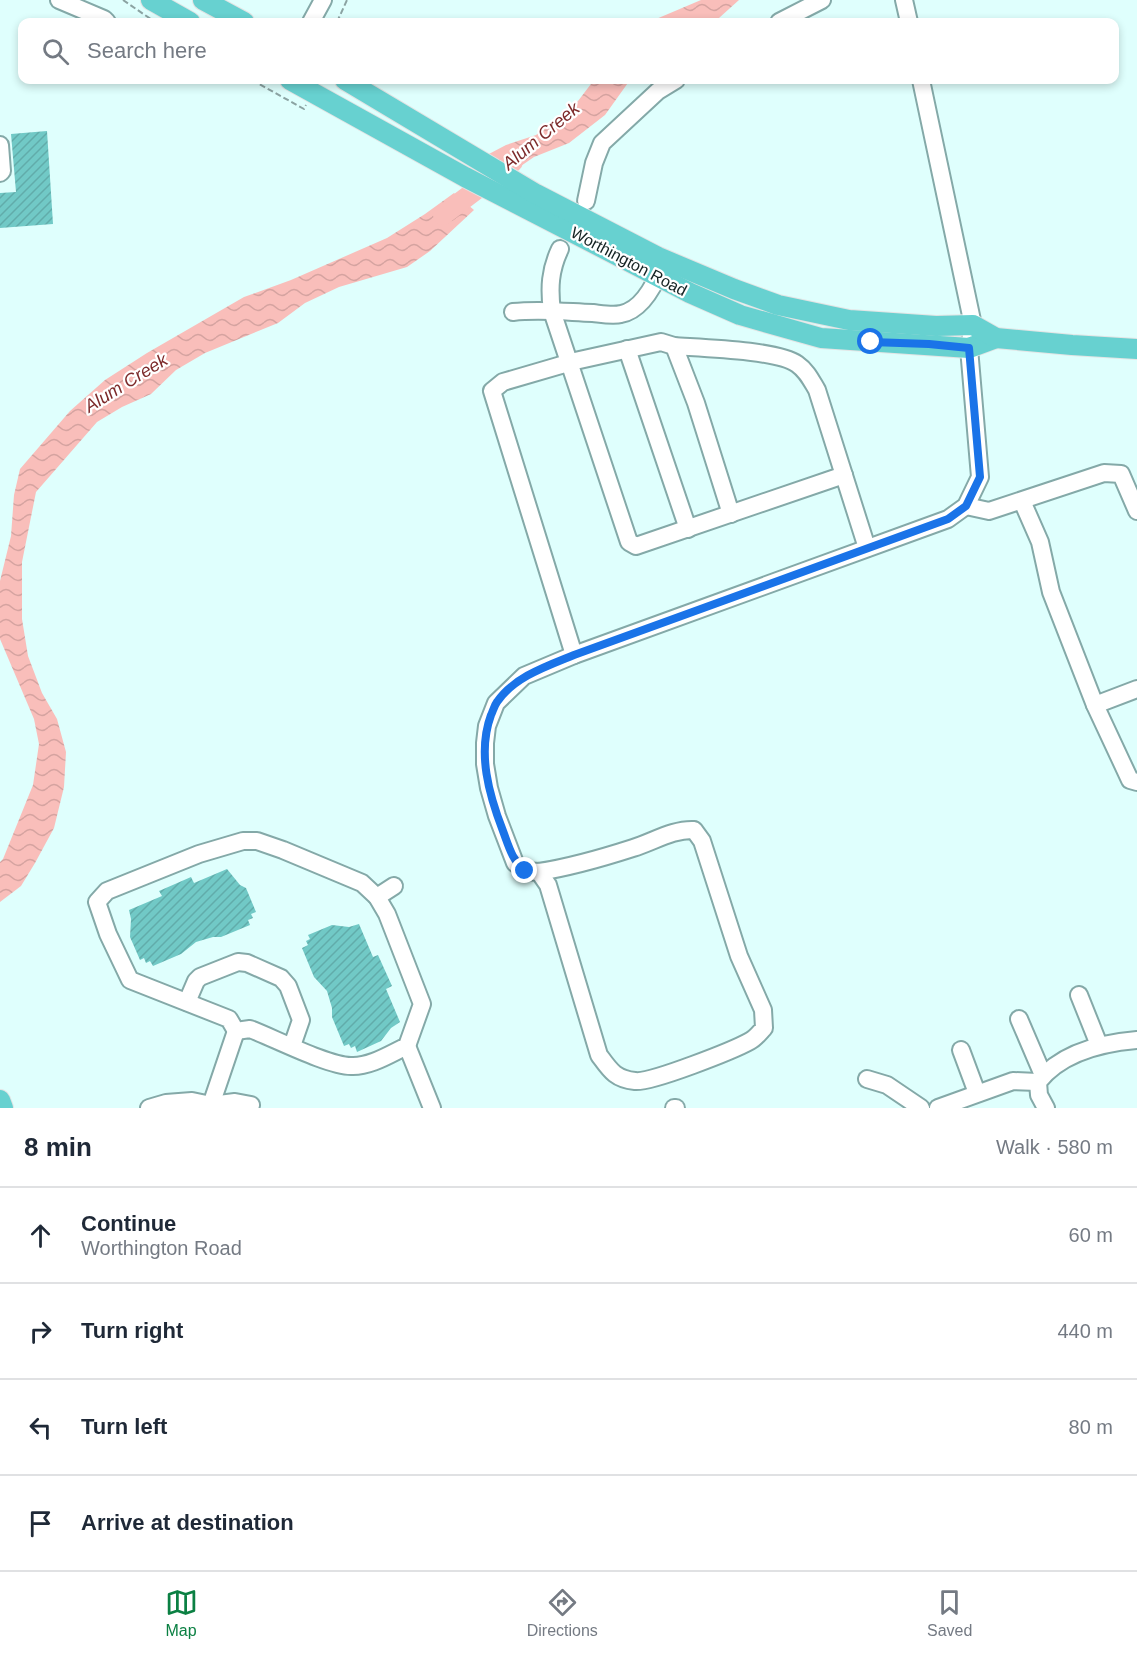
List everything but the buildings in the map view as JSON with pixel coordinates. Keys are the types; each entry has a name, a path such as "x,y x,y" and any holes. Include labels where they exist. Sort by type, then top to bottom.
{"main road":[{"path":"151,0 183,18"},
{"path":"203,0 237,18"},
{"name":"Worthington Road","path":"297,84 438,162 529,200 661,268 740,315 821,338 969,348 996,338"},
{"name":"Worthington Road","path":"352,84 448,142 529,200"},
{"name":"Worthington Road","path":"661,268 778,305 849,320 936,326 973,325 996,338 1137,349"},
{"path":"0,1100 3,1108"}],"street":[{"path":"59,0 102,18"},
{"path":"313,18 323,0"},
{"path":"787,18 822,0"},
{"path":"904,0 908,18"},
{"path":"586,201 594,163 602,143 658,91 669,84"},
{"path":"539,872 548,885 599,1055 613,1074 637,1082 719,1055 753,1040 764,1028 763,1010 739,956 702,841 694,830 681,829 634,848 573,867 539,872 525,871 515,862 497,816 489,788 484,743 487,726 496,703 524,676 574,655 948,519 966,506 980,477 969,348 973,325 922,84"},
{"path":"0,145 2,171 0,173"},
{"path":"560,249 553,264 550,279 552,311 629,542 636,546 844,475"},
{"path":"513,312 533,310 621,315 636,308 661,268"},
{"path":"574,655 492,391 503,382 569,363 661,342 674,346 780,356 796,363 807,372 817,390 867,548"},
{"path":"674,346 696,404 731,514"},
{"path":"627,350 688,528"},
{"path":"966,506 989,511 1104,473 1121,474 1137,511"},
{"path":"1022,501 1040,542 1051,592 1095,705 1130,780 1137,782"},
{"path":"1095,705 1137,688"},
{"path":"212,1107 236,1031 229,1019 130,980 108,934 97,902 107,891 224,845 257,841 362,883 377,897 387,914 422,1004 407,1046 432,1108"},
{"path":"377,897 394,886"},
{"path":"187,1002 200,977 238,962 247,963 281,978 288,987 302,1020 292,1046"},
{"path":"1079,994 1099,1045"},
{"path":"1018,1019 1040,1079 1039,1095 1046,1108"},
{"path":"236,1031 250,1029 334,1063 351,1066 379,1059 407,1046"},
{"path":"938,1108 1014,1081 1040,1079 1057,1064 1099,1045 1137,1040"},
{"path":"961,1050 977,1094"},
{"path":"867,1078 887,1085 921,1108"},
{"path":"149,1108 166,1103 192,1101 212,1107 235,1102 251,1105"}],"path":[{"path":"123,0 150,18"},
{"path":"339,18 347,0"}],"water":[{"path":"701,0 739,0 719,18 658,18"},
{"path":"591,84 627,84 605,115 569,143 534,157 515,170 487,155 506,145 536,135 578,101"},
{"path":"454,193 474,210 430,251 407,267 339,287 305,303 278,323 205,353 176,370 151,394 122,407 97,422 36,492 22,562 22,619 28,656 42,693 57,719 66,752 64,787 54,828 35,863 21,886 0,902 0,862 33,785 39,744 34,719 0,639 0,581 11,536 14,495 20,469 70,411 105,380 147,353 244,297 291,280 387,238"}],"waterway":[{"name":"Alum Creek","path":"443,215 513,162"}],"route":[{"path":"525,871 515,862 497,816 489,788 484,743 487,726 496,703 524,676 574,655 948,519 966,506 980,477 969,348 871,342"}]}
